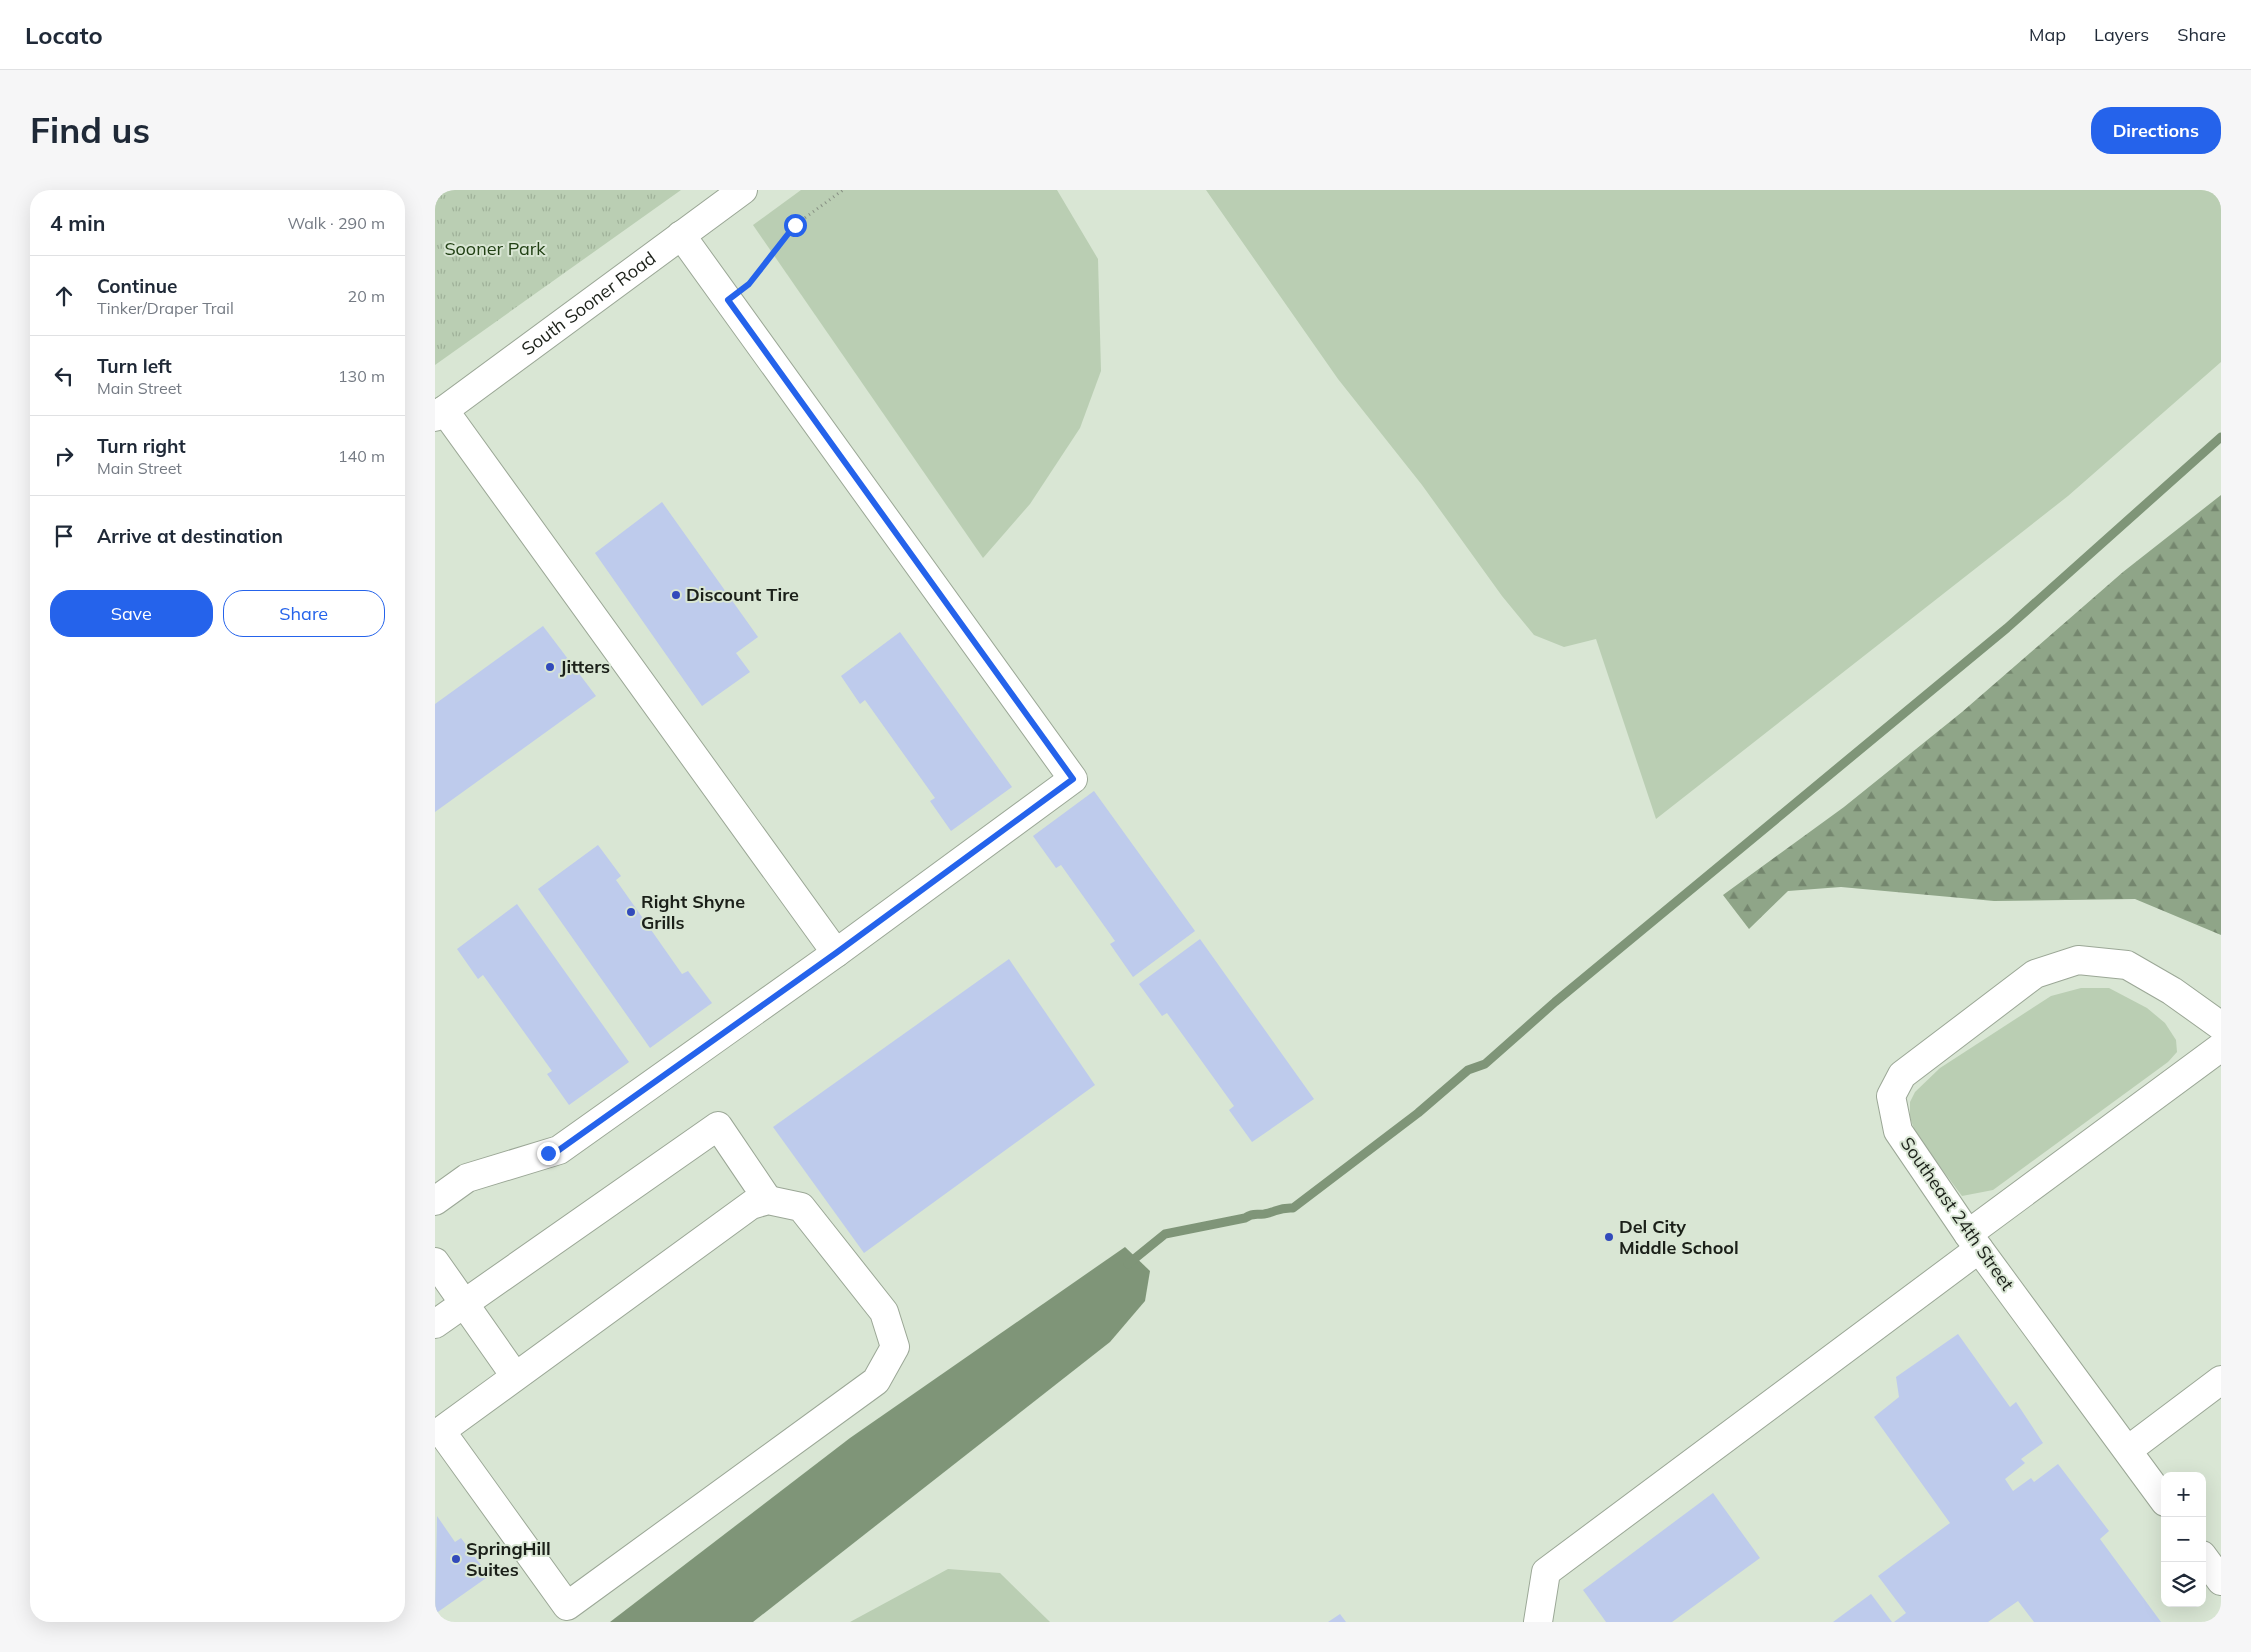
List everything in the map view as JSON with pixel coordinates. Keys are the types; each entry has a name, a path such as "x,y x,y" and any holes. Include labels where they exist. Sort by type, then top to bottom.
{"street":[{"name":"South Sooner Road","path":"440,414 743,190"},
{"path":"435,1201 467,1178 559,1150 836,953 1073,779 681,235"},
{"path":"440,414 836,953"},
{"name":"Southeast 24th Street","path":"2161,1496 1974,1241 1898,1131 1891,1096 1902,1075 2035,974 2078,960 2127,965 2172,991 2221,1026"},
{"path":"1538,1622 1546,1572 2221,1048"},
{"path":"435,1324 718,1126 768,1200"},
{"path":"768,1200 801,1207 884,1312 895,1347 876,1381 567,1606 441,1431 515,1376 751,1205 768,1200"},
{"path":"435,1262 515,1376"},
{"path":"2128,1450 2221,1380"},
{"path":"2206,1560 2221,1581"}],"path":[{"path":"728,300 749,284 795,225 843,190"}],"green space":[{"name":"Sooner Park","path":"435,190 681,190 435,365"},
{"path":"801,190 1057,190 1098,259 1101,371 1080,428 1030,504 983,558 753,225"},
{"path":"1206,190 2221,190 2221,362 2068,496 1656,819 1596,639 1564,647 1534,635 1502,596 1422,485 1338,379"},
{"path":"2221,495 2221,935 2135,899 1994,901 1841,887 1788,891 1749,929 1723,895 1844,807 1962,712 2123,572"},
{"path":"2081,988 2109,988 2147,1008 2165,1023 2176,1040 2177,1052 2168,1062 1993,1190 1962,1196 1917,1136 1910,1118 1910,1102 1915,1092 1940,1068 2051,996"},
{"path":"948,1569 1000,1573 1050,1622 850,1622"}],"shaded area":[{"path":"1125,1247 1150,1271 1145,1301 1110,1342 753,1622 610,1622 850,1438"}],"building":[{"name":"Discount Tire","path":"662,502 758,637 736,653 750,672 702,706 595,553"},
{"path":"543,626 596,696 435,812 435,704"},
{"path":"900,632 1012,787 951,831 930,801 935,798 865,700 860,704 841,676"},
{"path":"1094,791 1195,931 1133,977 1110,944 1115,941 1061,865 1056,868 1033,836"},
{"path":"598,845 621,876 616,880 682,974 688,971 712,1003 650,1048 538,889"},
{"path":"517,904 629,1062 569,1105 547,1074 552,1071 483,975 478,979 457,949"},
{"path":"1200,939 1314,1099 1252,1142 1229,1110 1234,1106 1167,1013 1162,1016 1139,984"},
{"path":"1009,959 1095,1085 864,1253 773,1127"},
{"path":"1958,1334 2010,1407 2016,1402 2043,1443 2021,1459 2025,1463 2005,1479 2013,1491 2031,1478 2034,1482 2058,1464 2109,1531 2100,1539 2161,1622 2034,1622 2018,1601 1988,1622 1894,1622 1906,1613 1878,1576 1950,1523 1874,1417 1899,1397 1896,1377"},
{"path":"1713,1493 1760,1558 1672,1622 1606,1622 1583,1590"},
{"name":"SpringHill Suites","path":"437,1516 455,1542 461,1538 489,1576 435,1614"},
{"path":"1871,1594 1892,1622 1833,1622"},
{"path":"1340,1614 1346,1622 1328,1622"}],"waterway":[{"path":"1128,1264 1165,1234 1293,1208 1418,1113 1468,1070 1485,1064 1555,1002 2007,628 2221,437"}],"place":[{"name":"Discount Tire","path":"676,595"},
{"name":"Jitters","path":"550,667"},
{"name":"Right Shyne Grills","path":"631,912"},
{"name":"Del City Middle School","path":"1609,1237"},
{"name":"SpringHill Suites","path":"456,1559"}],"route":[{"path":"548,1153 559,1150 836,953 1073,779 942,594 728,300 749,284 795,225"}]}
